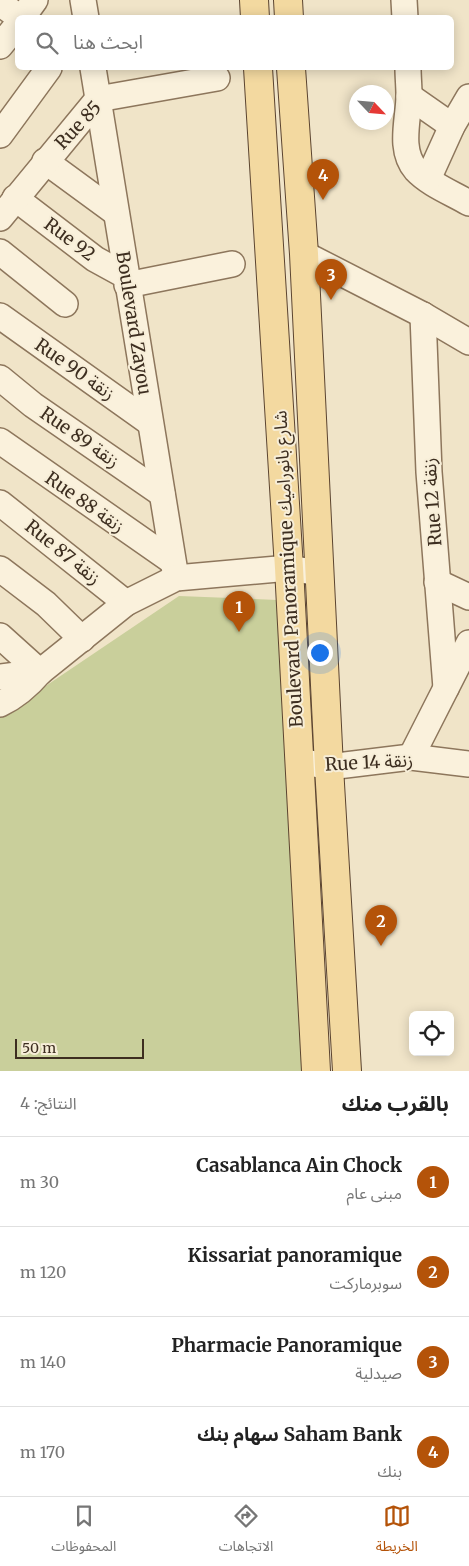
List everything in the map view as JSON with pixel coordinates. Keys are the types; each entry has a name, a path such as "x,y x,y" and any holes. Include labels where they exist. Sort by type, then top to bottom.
{"main road":[{"path":"254,0 255,15"},
{"path":"288,0 289,15"},
{"name":"Boulevard Panoramique شارع بانوراميك","path":"258,70 289,568 316,1071"},
{"name":"Boulevard Panoramique شارع بانوراميك","path":"291,70 304,254 329,768 347,1071"}],"street":[{"path":"23,15 35,0"},
{"path":"83,0 86,15"},
{"path":"404,0 405,15"},
{"path":"0,3 17,15"},
{"path":"0,46 15,28"},
{"path":"0,134 48,70"},
{"name":"Boulevard Zayou","path":"93,70 174,570"},
{"path":"408,70 409,96 405,127 407,150 414,166 428,179 469,202"},
{"name":"Rue 85","path":"0,218 98,98 217,78"},
{"path":"409,96 452,126"},
{"path":"428,179 452,126 469,97"},
{"path":"45,161 116,213"},
{"name":"Rue 92","path":"15,198 95,259 127,280"},
{"path":"0,252 65,304"},
{"path":"304,254 423,315 469,342"},
{"path":"127,280 232,264"},
{"name":"Rue 12 زنقة","path":"423,315 429,472 446,688"},
{"name":"Rue 90 زنقة","path":"0,316 149,422"},
{"name":"Rue 89 زنقة","path":"0,378 33,404 162,494"},
{"name":"Rue 88 زنقة","path":"0,441 174,570"},
{"name":"Rue 87 زنقة","path":"0,503 126,603"},
{"path":"0,704 14,698 29,686 40,672 126,603 174,570 289,568 319,573"},
{"path":"0,569 46,604 82,640"},
{"path":"437,582 469,597"},
{"path":"0,636 40,672"},
{"path":"411,757 469,643"},
{"path":"0,677 40,672"},
{"name":"Rue 14 زنقة","path":"299,761 329,768 411,757 469,764"}],"green space":[{"path":"179,596 278,600 302,1071 0,1071 0,712 16,706"}],"place":[{"name":"Saham Bank سهام بنك","path":"323,200"},
{"name":"Pharmacie Panoramique","path":"331,300"},
{"name":"Casablanca Ain Chock","path":"239,632"},
{"name":"Kissariat panoramique","path":"381,946"}]}
